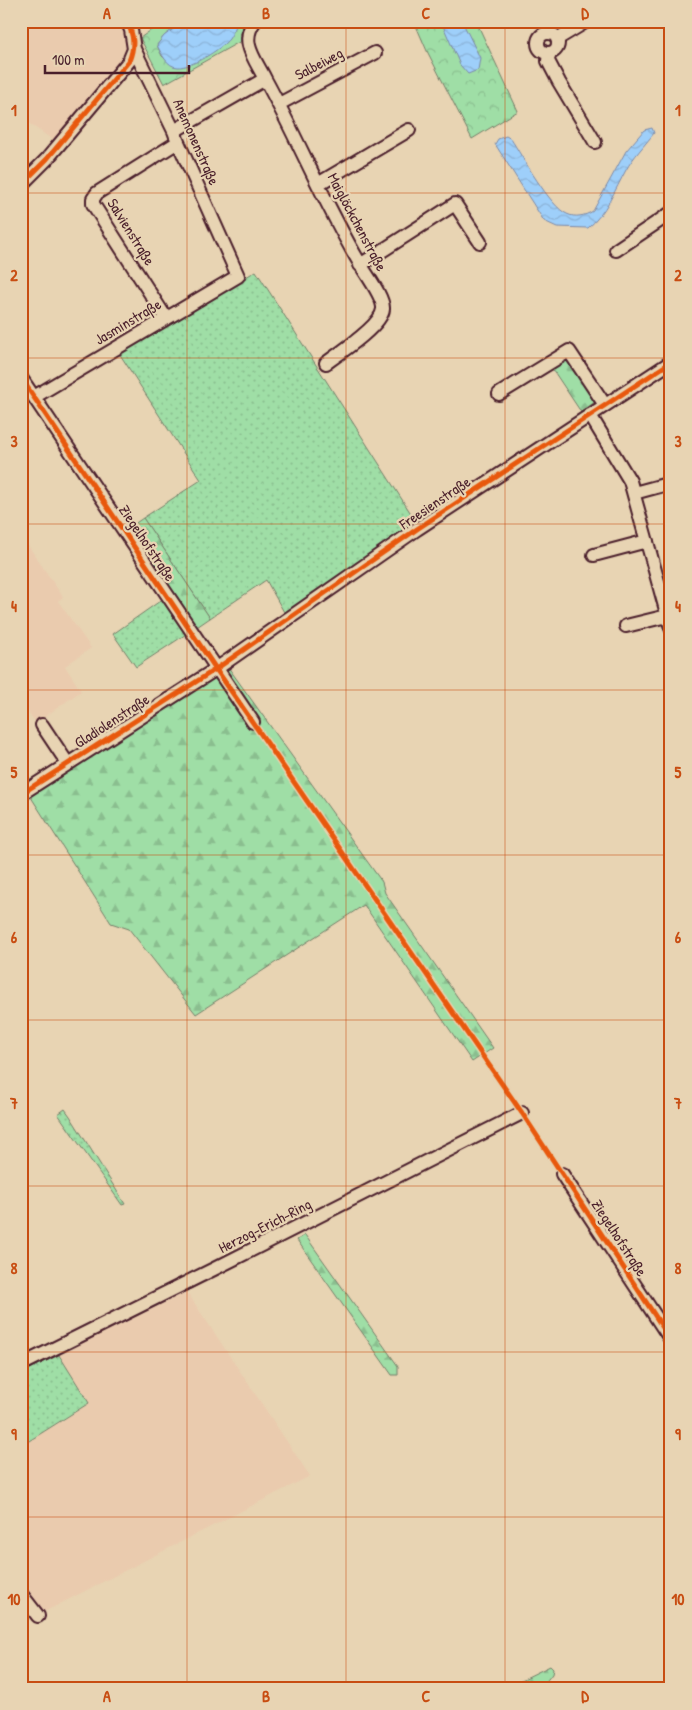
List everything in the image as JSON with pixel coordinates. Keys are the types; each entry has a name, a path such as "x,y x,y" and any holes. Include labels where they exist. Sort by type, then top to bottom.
{"street":[{"name":"Anemonenstraße","path":"127,21 131,30 134,49 176,136 238,276"},
{"name":"Maiglöckchenstraße","path":"255,21 248,31 247,41 360,265 381,298 383,307 381,316 368,330 326,363"},
{"path":"587,21 557,39 558,45 556,49 549,52 548,61 595,142"},
{"path":"21,185 47,159 129,61 134,49"},
{"name":"Salbeiweg","path":"279,104 375,53"},
{"path":"176,136 265,79"},
{"path":"318,184 410,130"},
{"name":"Salvienstraße","path":"166,318 93,204 93,198 97,193 176,136"},
{"path":"360,265 455,204 480,242"},
{"path":"616,250 671,213"},
{"name":"Jasminstraße","path":"34,397 238,276"},
{"path":"499,394 569,351 605,405"},
{"name":"Freesienstraße","path":"216,669 417,529 671,362"},
{"name":"Ziegelhofstraße","path":"21,378 253,722"},
{"path":"590,415 630,481 669,622 626,626"},
{"path":"634,492 671,483"},
{"path":"594,554 647,541"},
{"name":"Gladiolenstraße","path":"21,794 216,669"},
{"path":"42,725 68,764"},
{"name":"Herzog-Erich-Ring","path":"21,1365 214,1270 522,1113"},
{"name":"Ziegelhofstraße","path":"562,1174 671,1340"},
{"path":"21,1594 38,1616"}],"shaded area":[{"path":"21,21 119,21 125,34 128,52 56,142 21,118"},
{"path":"21,535 63,597 58,601 91,648 65,666 81,691 36,723 21,702"},
{"path":"187,1292 310,1476 42,1613 21,1583 21,1446 88,1403 59,1355"}],"green space":[{"path":"164,21 184,21 164,36 157,45 162,56 171,64 234,28 239,21 247,21 240,35 241,41 164,84 140,38"},
{"path":"414,21 476,21 518,111 472,139 427,51"},
{"path":"256,271 417,523 285,614 266,580 210,618 143,518 201,480 119,353"},
{"path":"569,356 599,399 581,412 551,367"},
{"path":"143,518 210,618 194,629 127,529"},
{"path":"170,594 194,629 136,667 113,634"},
{"path":"228,667 382,882 385,893 493,1048 472,1062 364,905 196,1014 129,929 111,923 29,794"},
{"path":"65,1109 125,1204 122,1205 58,1114"},
{"path":"305,1235 398,1366 398,1375 392,1375 297,1240"},
{"path":"59,1355 89,1403 21,1446 21,1373"},
{"path":"550,1666 553,1669 552,1674 540,1689 503,1689"}],"water":[{"path":"184,21 239,21 229,39 213,53 198,61 178,67 171,65 165,59 157,45 164,36"},
{"path":"443,21 462,21 480,58 478,70 468,74 460,65 444,28"},
{"path":"652,128 654,133 629,165 605,208 588,228 557,227 544,221 495,144 498,139 506,136 511,139 553,202 567,214 580,216 593,211 626,151 644,130"}],"cycle path":[{"path":"21,185 47,159 129,61 133,41 127,21"},
{"path":"21,794 216,669 417,529 671,362"},
{"path":"21,378 216,669 522,1113 671,1340"}]}
